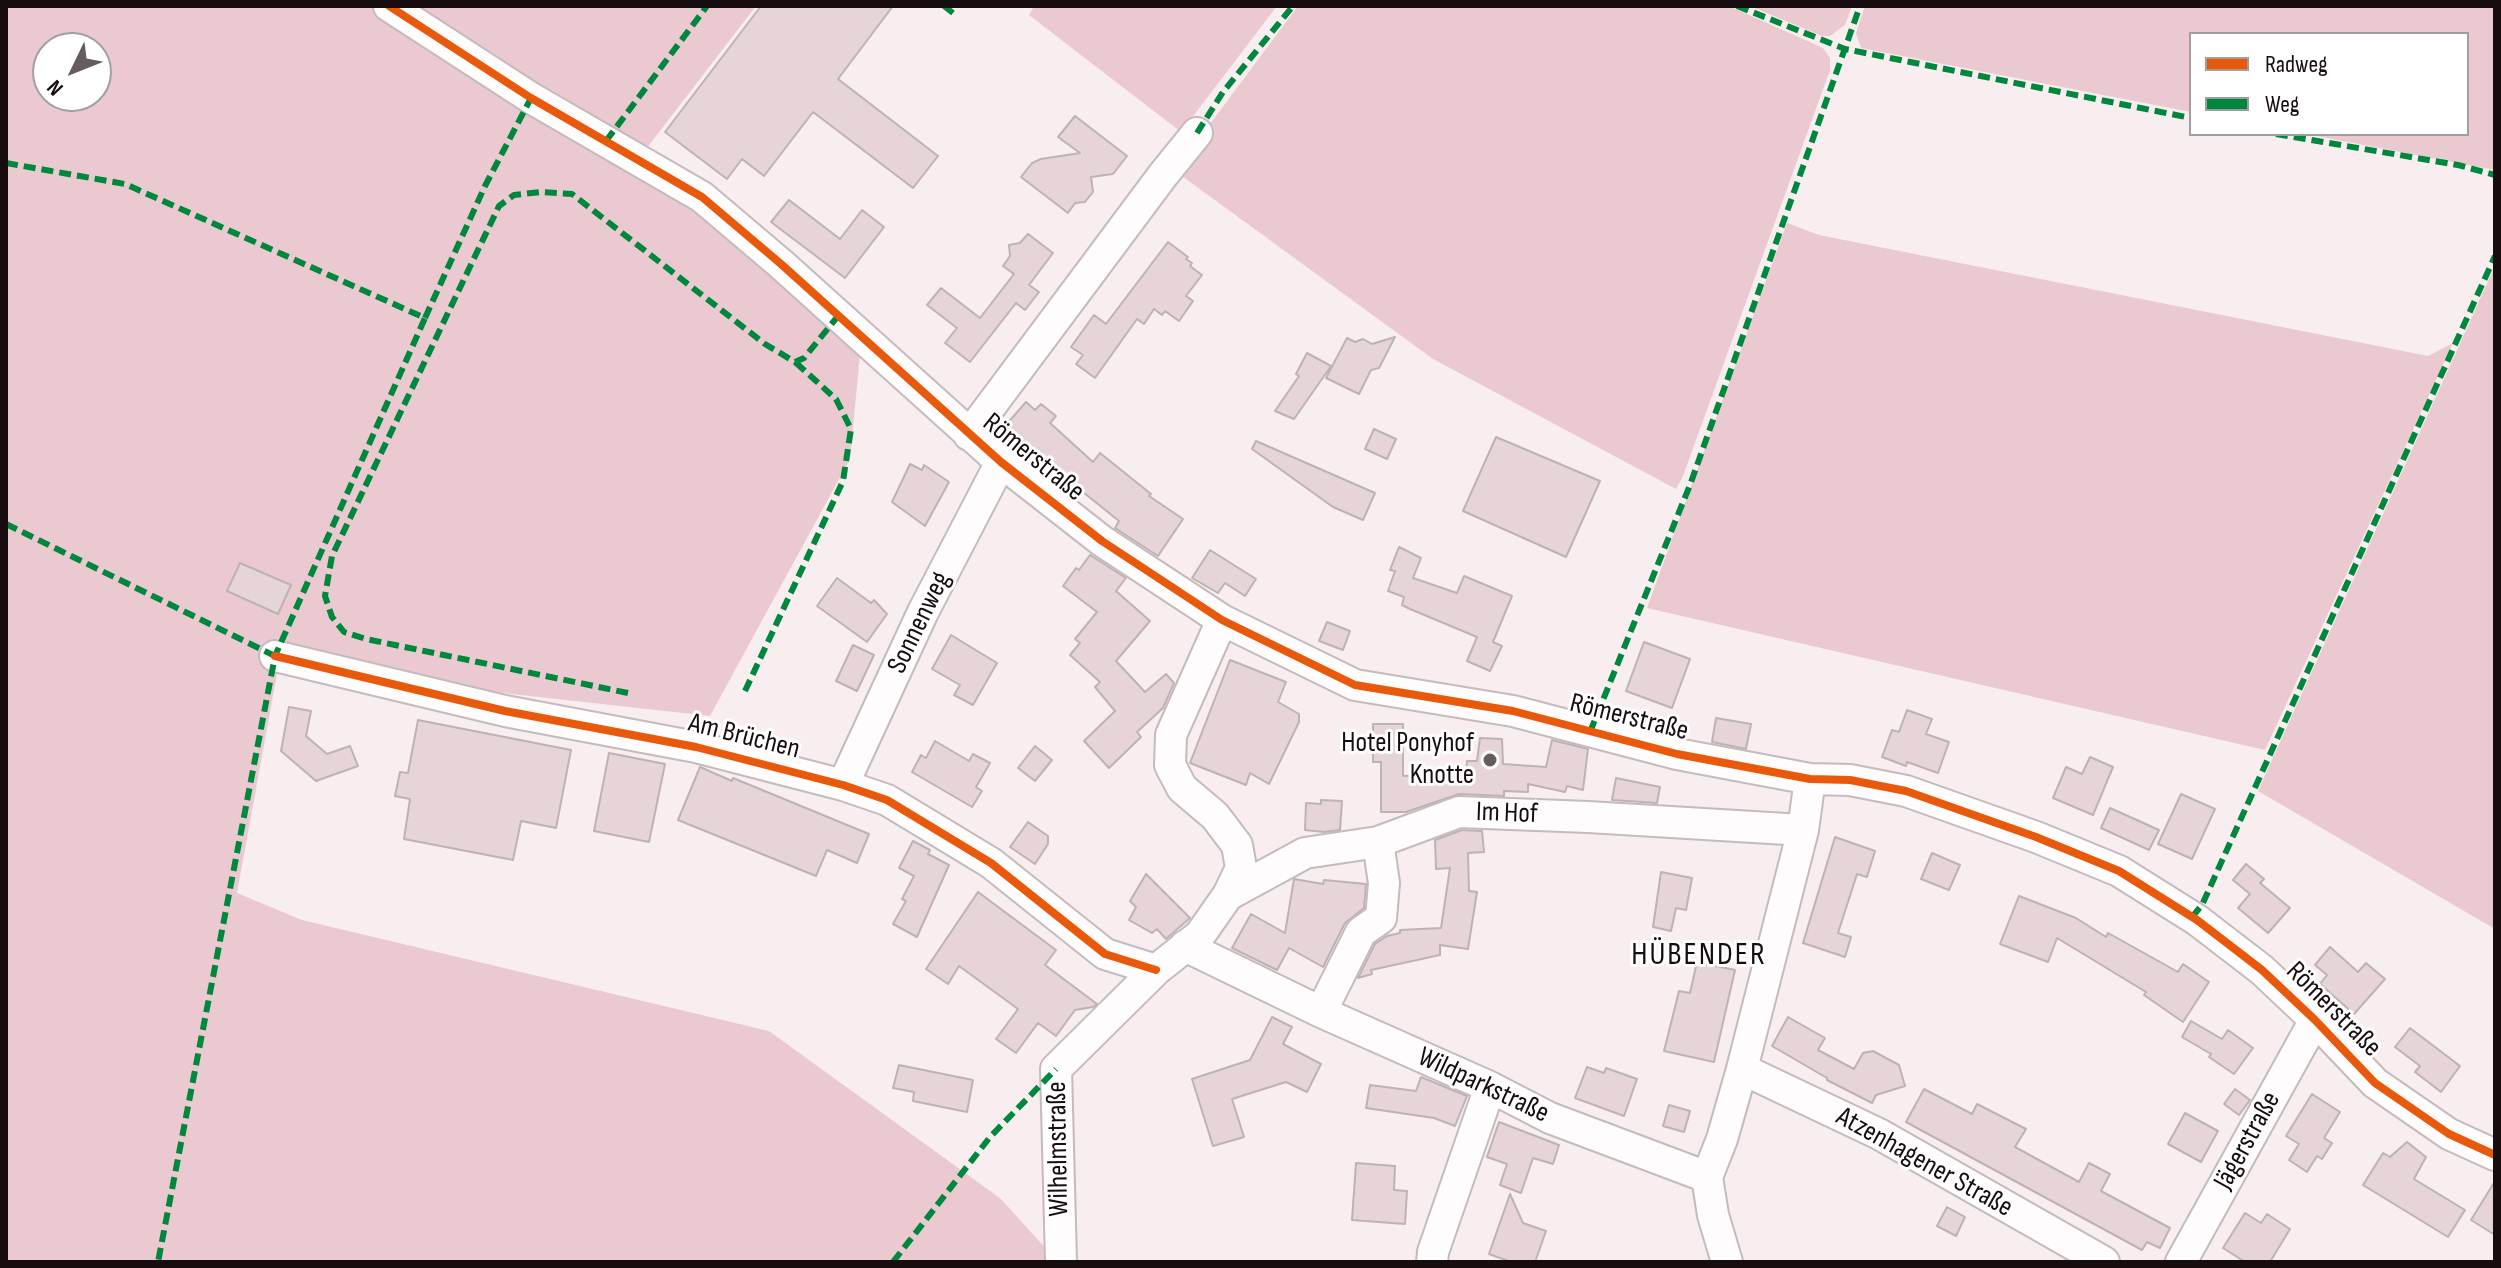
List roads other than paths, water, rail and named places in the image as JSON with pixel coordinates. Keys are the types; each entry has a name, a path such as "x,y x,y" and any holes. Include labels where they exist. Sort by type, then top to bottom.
{"street":[{"name":"Römerstraße","path":"389,6 531,98 702,197 1001,462 1102,541 1222,620 1355,685 1513,711 1677,754 1810,779 1850,780 1906,791 2036,837 2119,871 2197,920 2262,970 2375,1083 2449,1134 2495,1155"},
{"name":"Römerstraße","path":"969,435 1197,133"},
{"name":"Sonnenweg","path":"843,785 923,612 1001,462"},
{"name":"Wilhelmstraße","path":"1061,1262 1056,1069 1156,970 1200,935 1228,895 1241,868 1237,845 1215,816 1182,788 1170,765 1171,735 1222,620"},
{"name":"Am Brüchen","path":"275,656 505,711 696,747 843,785 887,800 991,863 1105,954 1156,970"},
{"path":"1727,1262 1713,1215 1707,1177 1722,1139 1742,1069 1803,830 1810,779"},
{"name":"Im Hof","path":"1228,895 1305,853 1378,842 1459,812 1803,830"},
{"path":"1321,1012 1361,932 1381,918 1384,883 1378,842"},
{"name":"Wildparkstraße","path":"1185,946 1321,1012 1490,1087 1550,1118 1707,1177"},
{"name":"Jägerstraße","path":"2181,1262 2315,1020"},
{"name":"Atzenhagener Straße","path":"1742,1069 1879,1134 2104,1262"},
{"path":"1432,1262 1490,1087"}],"place":[{"name":"Hotel Ponyhof Knotte","path":"1490,760"}],"district":[{"name":"HÜBENDER","path":"1699,956"}]}
